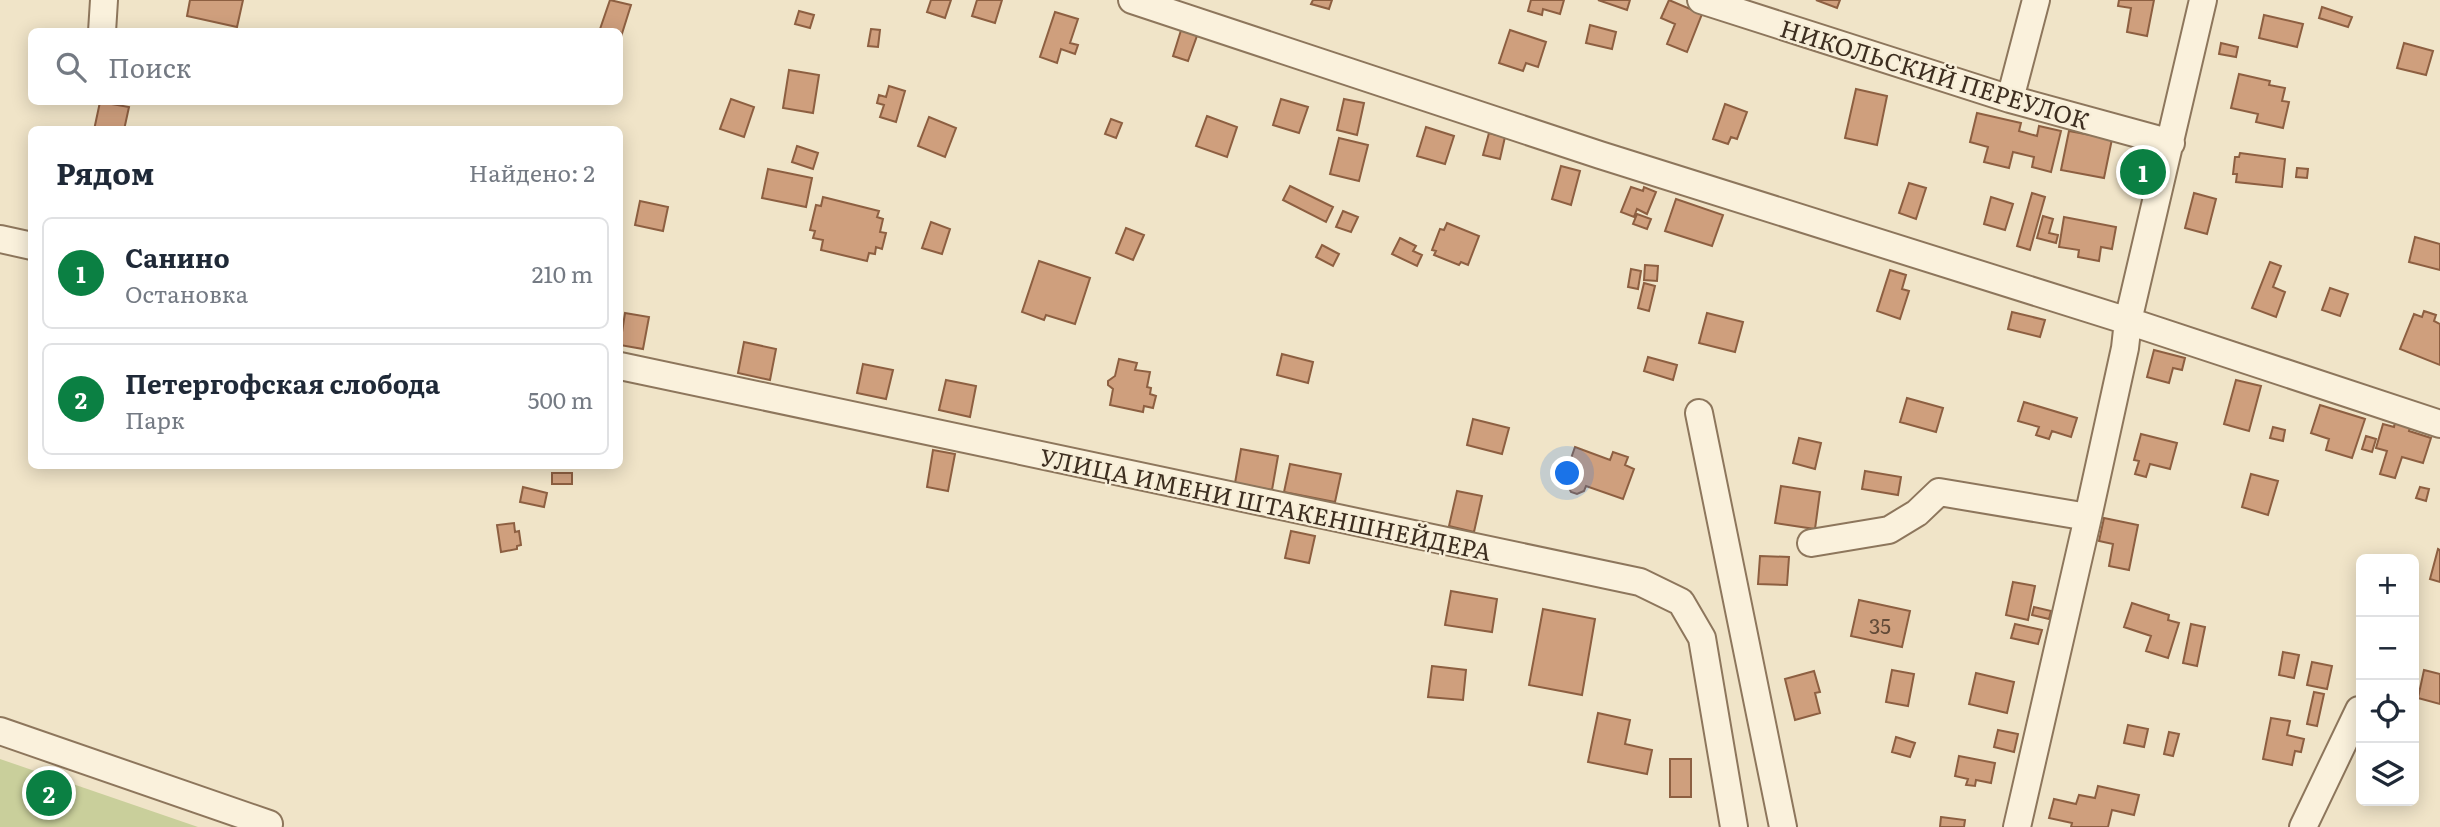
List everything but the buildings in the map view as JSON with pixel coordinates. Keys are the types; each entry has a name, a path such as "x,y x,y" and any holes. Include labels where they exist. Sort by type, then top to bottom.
{"street":[{"path":"102,28 104,0"},
{"path":"1132,0 1600,155 2129,321 2440,424"},
{"name":"НИКОЛЬСКИЙ ПЕРЕУЛОК","path":"1701,0 2010,99 2171,143"},
{"path":"2010,99 2036,0"},
{"path":"2017,827 2203,0"},
{"path":"0,239 28,245"},
{"name":"УЛИЦА ИМЕНИ ШТАКЕНШНЕЙДЕРА","path":"623,367 1640,582 1681,602 1702,638 1734,827"},
{"path":"1699,413 1783,827"},
{"path":"1811,543 1889,530 1917,513 1939,492 2088,517"},
{"path":"2303,827 2356,714"},
{"path":"0,731 269,824"}],"green space":[{"path":"0,759 198,827 0,827"}],"place":[{"name":"Санино","path":"2143,172"},
{"name":"Петергофская слобода","path":"49,793"}]}
